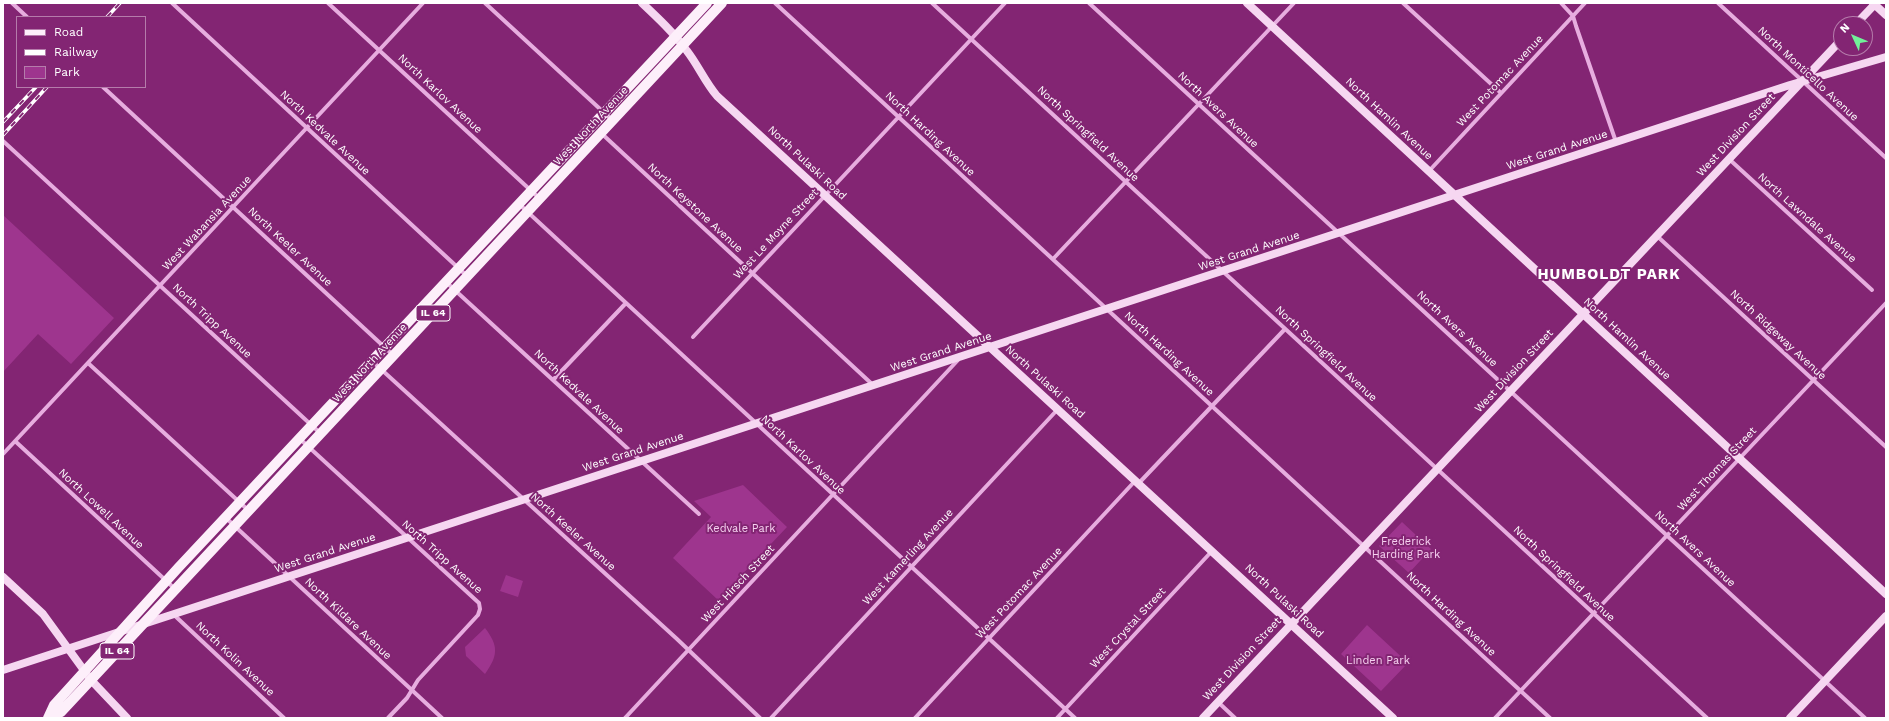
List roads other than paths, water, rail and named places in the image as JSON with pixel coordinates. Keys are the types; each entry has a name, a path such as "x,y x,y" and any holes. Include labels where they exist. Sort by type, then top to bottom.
{"main road":[{"name":"North Pulaski Road","path":"642,3 683,45 717,96 1393,718"},
{"name":"West North Avenue","path":"49,718 54,705 166,581 707,3"},
{"name":"West North Avenue","path":"49,718 61,712 722,3"},
{"name":"North Hamlin Avenue","path":"1247,3 1886,594"},
{"path":"1863,16 1875,3 1886,15"},
{"name":"West Division Street","path":"1203,718 1833,48"},
{"name":"West Grand Avenue","path":"3,670 523,499 1340,234 1802,81 1886,57"},
{"path":"3,578 43,614 91,680 127,718"},
{"path":"1790,718 1886,616"}],"street":[{"path":"12,3 26,16"},
{"name":"North Kedvale Avenue","path":"172,3 467,276"},
{"name":"North Karlov Avenue","path":"328,3 539,199"},
{"name":"West Wabansia Avenue","path":"3,454 423,3"},
{"path":"485,3 612,120"},
{"name":"North Harding Avenue","path":"775,3 1550,718"},
{"name":"North Springfield Avenue","path":"932,3 1707,718"},
{"name":"West Le Moyne Street","path":"692,337 1004,3"},
{"name":"North Avers Avenue","path":"1089,3 1865,718"},
{"path":"1053,259 1294,3"},
{"path":"1403,3 1501,93"},
{"path":"1561,3 1573,16 1616,142"},
{"name":"West Potomac Avenue","path":"1428,171 1586,3"},
{"name":"North Monticello Avenue","path":"1718,3 1886,158"},
{"name":"North Keeler Avenue","path":"104,88 394,355"},
{"name":"North Keystone Avenue","path":"592,125 873,386"},
{"name":"North Tripp Avenue","path":"3,141 320,434"},
{"name":"North Lawndale Avenue","path":"1729,159 1872,290"},
{"name":"North Karlov Avenue","path":"519,204 1075,718"},
{"name":"North Ridgeway Avenue","path":"1657,236 1886,447"},
{"name":"North Kedvale Avenue","path":"446,282 699,514"},
{"path":"553,380 626,303"},
{"name":"West Thomas Street","path":"1495,718 1886,303"},
{"name":"West Potomac Avenue","path":"915,718 1137,482 1285,329"},
{"name":"West Hirsch Street","path":"625,718 961,357"},
{"name":"North Keeler Avenue","path":"372,361 760,718"},
{"path":"88,363 249,510"},
{"name":"West Kamerling Avenue","path":"771,718 1058,409"},
{"name":"North Tripp Avenue","path":"300,439 478,603 480,609 478,615 418,680 411,690"},
{"name":"North Lowell Avenue","path":"15,441 175,590"},
{"name":"North Kildare Avenue","path":"225,518 442,718"},
{"name":"West Crystal Street","path":"1057,718 1212,551"},
{"name":"North Kolin Avenue","path":"173,614 284,718"},
{"path":"388,718 407,698 411,690"},
{"path":"1218,702 1235,718"}],"railway":[{"path":"108,16 120,3"},
{"path":"3,122 35,88"},
{"path":"3,135 46,88"}],"district":[{"name":"HUMBOLDT PARK","path":"1609,275"}],"park label":[{"name":"Kedvale Park","path":"741,529"},
{"name":"Frederick Harding Park","path":"1406,548"},
{"name":"Linden Park","path":"1378,661"}]}
